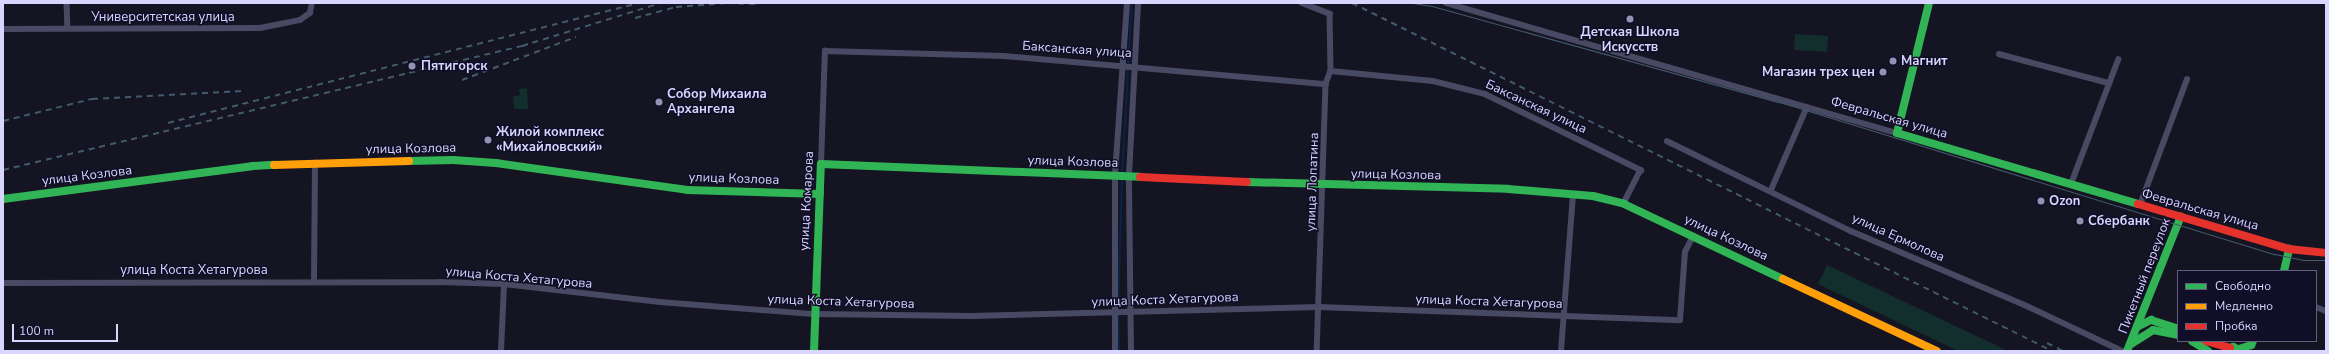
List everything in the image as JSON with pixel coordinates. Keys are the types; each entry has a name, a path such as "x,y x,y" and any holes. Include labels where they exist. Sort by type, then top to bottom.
{"street":[{"path":"68,3 68,28"},
{"name":"Университетская улица","path":"3,29 260,28 300,20 310,13 312,3"},
{"path":"1115,351 1116,176 1127,3"},
{"path":"1131,351 1128,312 1128,176 1138,3"},
{"name":"улица Лопатина","path":"1302,3 1330,14 1331,71 1326,84 1324,185 1317,351"},
{"name":"Февральская улица","path":"1446,3 1897,132 2289,249 2326,253"},
{"path":"1897,132 1929,3"},
{"name":"Баксанская улица","path":"825,51 1004,56 1134,65 1326,84"},
{"name":"улица Комарова","path":"814,351 814,314 825,51"},
{"path":"1999,54 2109,84"},
{"path":"2071,184 2118,60"},
{"name":"Баксанская улица","path":"1331,71 1433,81 1485,94 1641,170 1624,204"},
{"path":"2140,205 2187,79"},
{"path":"1771,190 1807,107"},
{"name":"улица Ермолова","path":"1667,141 1771,190 1900,254 2027,306 2122,351"},
{"name":"улица Козлова","path":"3,199 252,166 453,160 489,162 687,190 820,194"},
{"path":"314,280 315,163"},
{"name":"улица Козлова","path":"821,164 1324,185 1508,189 1606,198 1624,204 1937,351"},
{"path":"1561,351 1565,315 1573,194"},
{"name":"Пикетный переулок","path":"2129,348 2181,216"},
{"name":"улица Коста Хетагурова","path":"3,283 314,280 504,284 660,302 814,314 972,316 1319,307 1680,320 1685,252 1693,236"},
{"path":"2284,270 2289,249"},
{"path":"501,351 504,284"},
{"path":"2137,327 2151,320 2177,329"},
{"path":"2129,348 2153,330 2177,335"},
{"path":"2194,342 2208,351"},
{"path":"2208,342 2227,350 2240,350 2251,346"}],"green space":[{"path":"1795,34 1828,36 1827,52 1794,50"},
{"path":"527,88 528,109 514,109 513,97 520,95 519,89"},
{"path":"1827,265 2008,351 1958,351 1818,284"}],"waterway":[{"path":"1122,174 1132,3"},
{"path":"1119,351 1118,305 1122,178"}],"tram line":[{"path":"1413,3 1432,6 1799,108 2275,254 2303,260 2326,260"}],"railway":[{"path":"168,123 640,3"},
{"path":"3,170 522,46 661,3"},
{"path":"635,18 676,7 727,3 760,4"},
{"path":"1352,3 2052,351"},
{"path":"462,80 576,37"},
{"path":"3,121 92,99 243,91"},
{"path":"2047,343 2063,351"}],"traffic: fast":[{"path":"1929,3 1897,133 2138,204"},
{"path":"409,161 453,160 496,163 687,190 820,194"},
{"path":"814,351 821,164 1140,177"},
{"path":"3,199 252,166 274,165"},
{"path":"1247,182 1508,189 1593,196 1624,204 1783,279"},
{"path":"2127,351 2181,216"},
{"path":"2284,270 2289,249"},
{"path":"2137,327 2151,320 2177,329"},
{"path":"2131,344 2153,330 2177,335"},
{"path":"2194,342 2208,351"},
{"path":"2239,349 2251,345 2252,342"},
{"path":"2226,350 2233,347 2242,351"}],"traffic: slow":[{"path":"274,165 409,161"},
{"path":"1783,279 1937,351"}],"traffic: jam":[{"path":"1140,177 1247,182"},
{"path":"2138,204 2289,249 2326,253"},
{"path":"2209,342 2230,348"}],"place":[{"name":"Детская Школа Искусств","path":"1630,19"},
{"name":"Магнит","path":"1893,61"},
{"name":"Пятигорск","path":"412,66"},
{"name":"Магазин трех цен","path":"1883,72"},
{"name":"Собор Михаила Архангела","path":"659,102"},
{"name":"Жилой комплекс «Михайловский»","path":"488,140"},
{"name":"Ozon","path":"2041,201"},
{"name":"Сбербанк","path":"2080,221"}]}
